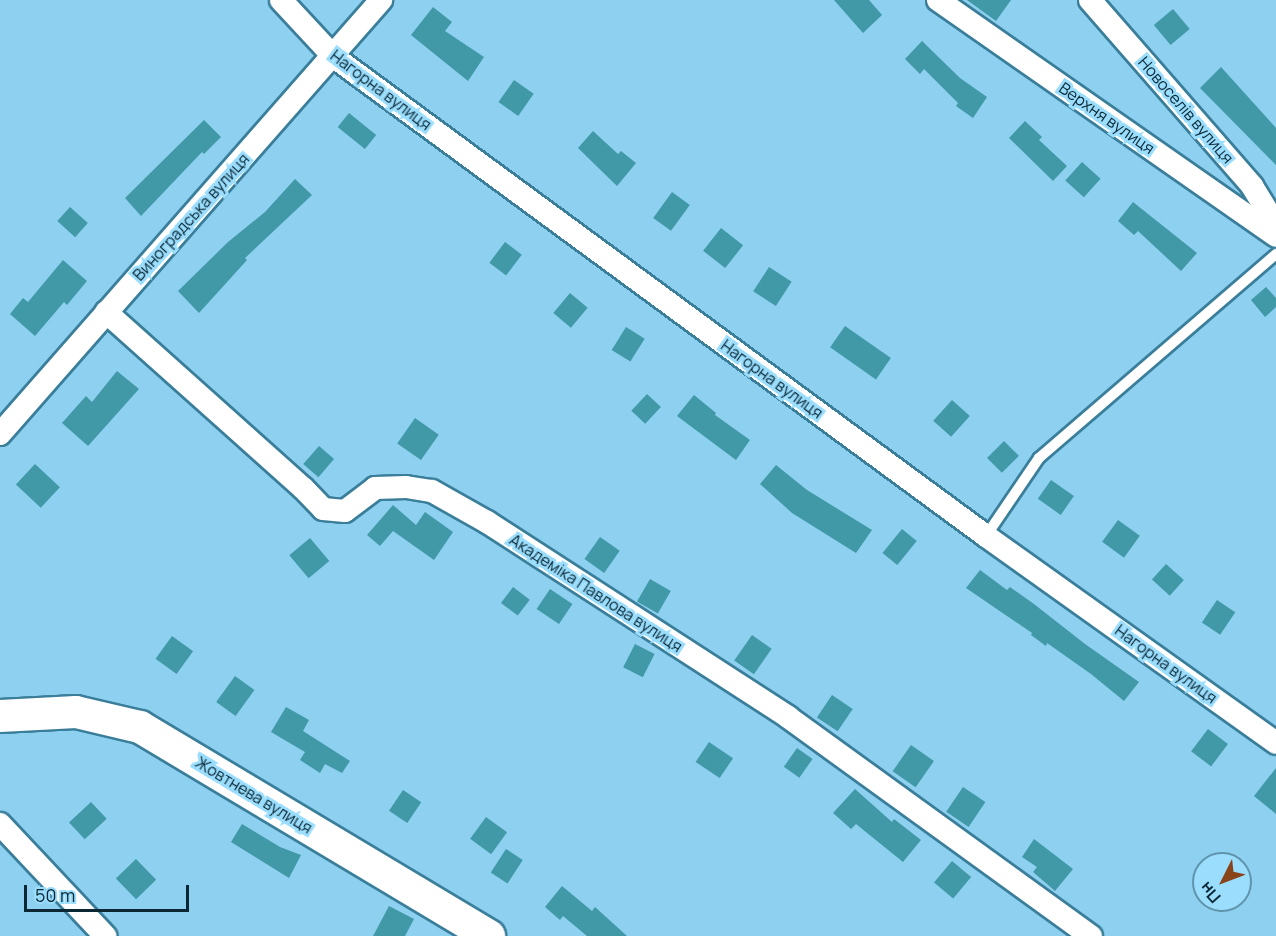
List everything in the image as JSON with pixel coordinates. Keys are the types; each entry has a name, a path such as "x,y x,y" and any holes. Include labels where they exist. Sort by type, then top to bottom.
{"main road":[{"name":"Жовтнева вулиця","path":"0,716 76,712 140,727 489,936"}],"street":[{"name":"Нагорна вулиця","path":"281,0 334,57 986,536 1276,743"},
{"name":"Виноградська вулиця","path":"0,434 334,57 381,0"},
{"name":"Верхня вулиця","path":"938,0 1276,236"},
{"name":"Новоселів вулиця","path":"1090,0 1252,186 1276,225"},
{"name":"Академіка Павлова вулиця","path":"106,312 303,488 323,509 345,511 375,488 406,487 432,491 487,522 788,717 1091,936"},
{"path":"0,824 105,936"}],"lane":[{"path":"986,536 1039,458 1276,254"}],"building":[{"path":"834,0 869,0 882,15 863,33"},
{"path":"967,0 1011,0 996,21"},
{"path":"433,7 452,22 445,31 484,57 468,81 411,35"},
{"path":"1173,9 1190,29 1171,45 1154,25"},
{"path":"922,41 960,78 987,97 973,118 956,106 958,103 924,69 920,74 905,59"},
{"path":"1221,67 1276,128 1276,165 1200,88"},
{"path":"514,80 534,94 518,116 499,102"},
{"path":"349,113 376,135 365,149 338,127"},
{"path":"204,120 221,137 204,154 202,152 141,216 125,198"},
{"path":"1025,121 1042,137 1039,140 1067,166 1053,181 1009,138"},
{"path":"593,131 618,154 621,151 636,163 617,186 578,148"},
{"path":"1082,162 1101,179 1084,197 1065,181"},
{"path":"295,179 312,195 245,258 247,260 199,313 178,291 228,242 265,212"},
{"path":"672,192 690,205 671,231 653,218"},
{"path":"1133,202 1197,253 1181,271 1138,231 1134,235 1118,221"},
{"path":"70,207 88,223 75,237 57,221"},
{"path":"721,228 743,245 725,268 703,251"},
{"path":"505,242 522,255 506,275 489,263"},
{"path":"63,260 87,281 67,305 64,302 35,336 10,314 23,298 28,302"},
{"path":"769,267 792,282 776,306 753,291"},
{"path":"1266,287 1276,298 1276,307 1265,317 1251,300"},
{"path":"570,293 588,308 571,328 553,313"},
{"path":"845,326 891,358 876,379 830,347"},
{"path":"626,327 645,339 630,362 612,350"},
{"path":"117,371 139,389 88,446 62,423 86,396 92,402"},
{"path":"647,394 661,407 645,424 631,411"},
{"path":"694,395 716,413 715,415 750,440 736,460 677,416"},
{"path":"952,400 970,416 951,437 933,421"},
{"path":"415,418 439,435 421,460 397,443"},
{"path":"1004,441 1019,456 1002,473 987,458"},
{"path":"319,446 334,459 318,477 303,464"},
{"path":"35,464 60,487 41,508 16,484"},
{"path":"776,465 807,490 872,530 856,553 792,513 760,484"},
{"path":"1051,480 1074,496 1061,515 1038,499"},
{"path":"393,505 416,525 425,512 453,532 434,560 393,531 380,546 367,535"},
{"path":"1118,520 1140,536 1124,558 1102,542"},
{"path":"902,529 917,541 897,565 882,553"},
{"path":"600,537 620,551 604,573 585,559"},
{"path":"310,538 329,561 309,578 289,555"},
{"path":"1166,564 1184,580 1170,596 1152,580"},
{"path":"980,570 1007,590 1010,587 1139,682 1124,701 1091,674 1047,643 1046,646 1031,635 1032,633 966,588"},
{"path":"650,579 671,591 658,614 637,602"},
{"path":"513,587 530,600 518,616 501,603"},
{"path":"550,589 572,604 559,624 537,609"},
{"path":"1217,600 1235,612 1220,635 1202,622"},
{"path":"752,635 772,649 754,674 734,660"},
{"path":"172,636 193,651 177,674 156,659"},
{"path":"635,644 655,654 643,677 623,667"},
{"path":"235,676 254,690 236,716 216,702"},
{"path":"832,695 853,709 838,731 817,717"},
{"path":"286,707 309,720 303,731 350,761 342,773 325,764 320,773 300,760 305,752 271,732"},
{"path":"1208,729 1228,744 1211,766 1191,751"},
{"path":"709,742 733,758 720,778 696,762"},
{"path":"911,745 934,761 916,787 893,771"},
{"path":"797,748 813,759 799,778 784,767"},
{"path":"1276,768 1276,814 1254,796"},
{"path":"963,787 985,802 969,827 946,812"},
{"path":"855,789 892,822 894,819 921,840 903,862 856,824 851,829 833,813"},
{"path":"403,790 421,802 407,823 389,811"},
{"path":"91,802 107,819 85,839 69,822"},
{"path":"486,817 507,832 491,854 470,839"},
{"path":"242,824 280,847 301,855 289,878 231,842"},
{"path":"1034,839 1073,869 1055,891 1033,872 1037,867 1022,857"},
{"path":"506,849 523,860 508,883 491,872"},
{"path":"136,859 156,880 136,899 116,878"},
{"path":"952,861 971,877 953,899 934,882"},
{"path":"562,886 592,911 595,907 627,936 587,936 563,916 560,920 545,907"},
{"path":"389,906 414,919 405,936 373,936"}]}
